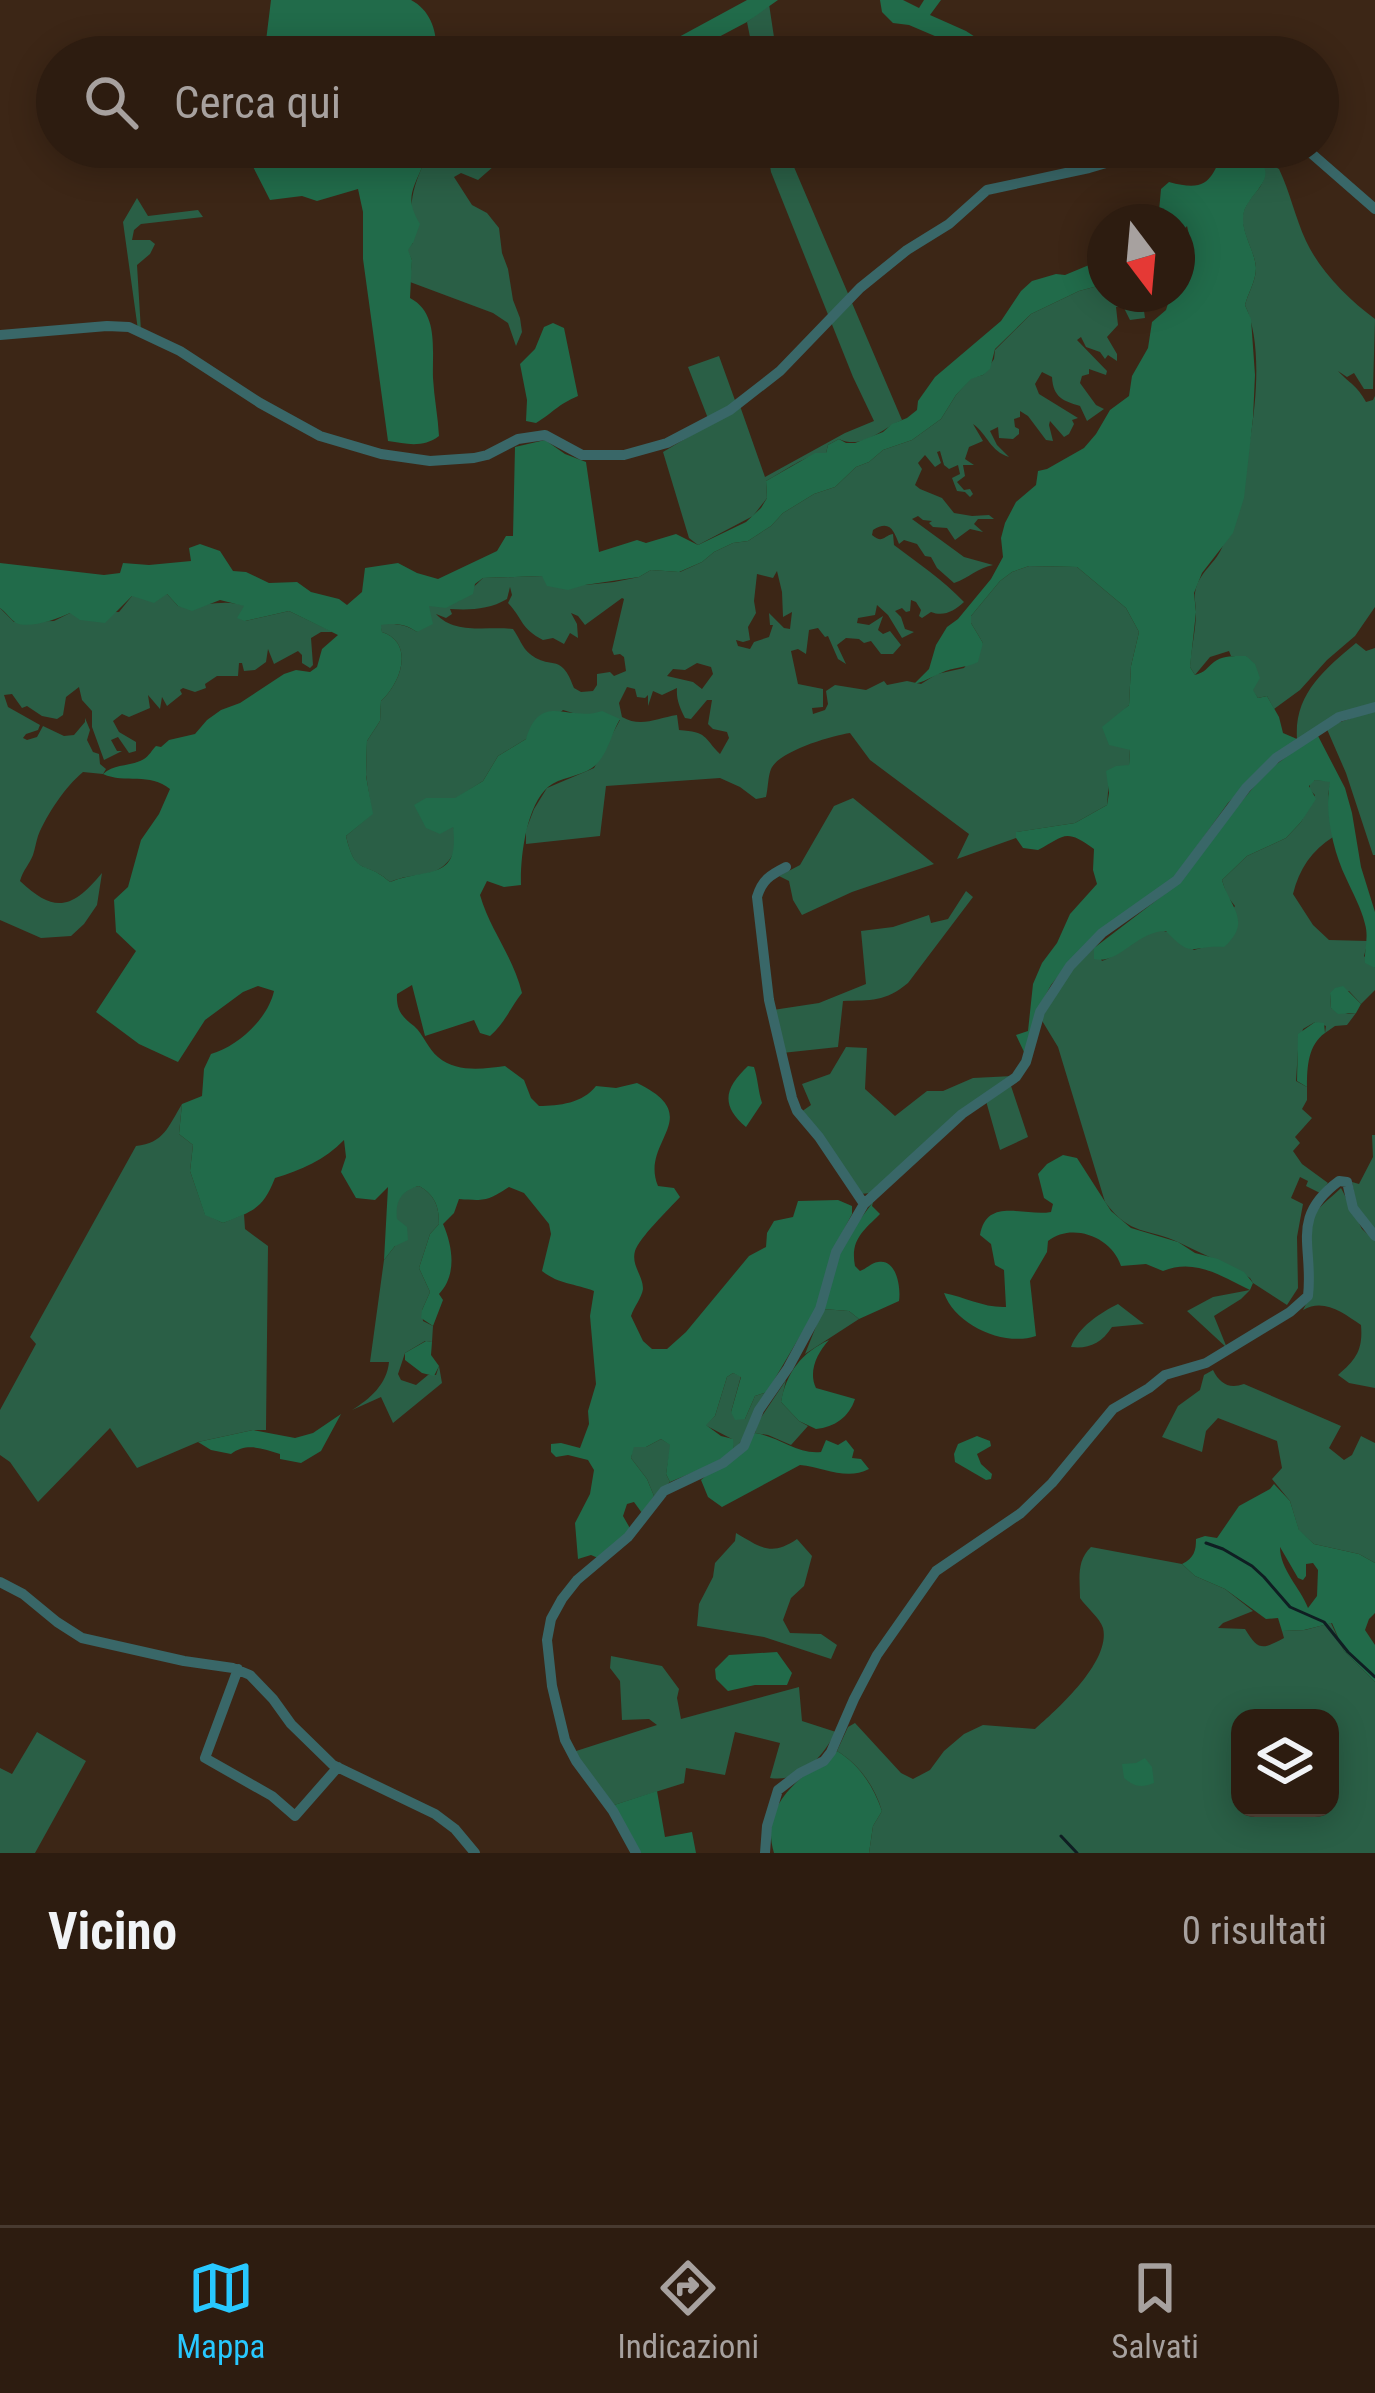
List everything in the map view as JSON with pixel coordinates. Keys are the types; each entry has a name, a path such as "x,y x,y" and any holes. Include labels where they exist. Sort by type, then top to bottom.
{"street":[{"path":"0,335 129,327 180,351 320,436 381,454 430,461 474,458 518,439 545,435 582,455 624,455 667,443 730,410 780,371 860,288 949,224 987,190 1089,168"},
{"path":"1328,168 1375,209"},
{"path":"636,1853 565,1741 547,1640 562,1599 577,1580 628,1538 664,1491 723,1463 744,1447 759,1410 820,1309 836,1252 864,1204 962,1114 1016,1077 1026,1062 1040,1012 1070,966 1102,933 1177,880 1246,788 1276,758 1339,717 1375,707"},
{"path":"785,867 767,876 757,897 769,1000 782,1058 797,1111 864,1204"},
{"path":"765,1853 778,1790 831,1752 877,1655 937,1571 1022,1513 1113,1409 1165,1375 1206,1363 1308,1296 1311,1273 1305,1246 1312,1205 1333,1185 1347,1183 1353,1208 1375,1237"},
{"path":"0,1582 82,1638 238,1670 256,1679 291,1724 338,1767 435,1814 475,1853"},
{"path":"238,1670 206,1758 272,1796 296,1816 338,1767"}],"green space":[{"path":"271,0 411,0 424,10 435,36 267,36"},
{"path":"747,0 778,0 721,36 681,36"},
{"path":"880,0 903,0 919,8 924,0 941,0 930,15 974,36 935,36 893,23 882,12"},
{"path":"769,4 774,36 750,36 747,22"},
{"path":"254,168 422,168 412,195 420,224 408,250 410,298 430,323 439,436 421,444 388,441 358,189 317,201 302,196 270,200"},
{"path":"422,168 492,168 478,180 461,173 454,177 472,205 487,213 499,228 520,318 522,332 516,346 508,323 493,313 410,282 412,260 407,250 413,243 415,186"},
{"path":"770,168 794,168 902,420 864,440 839,439 828,445 826,453 766,481 767,498 753,516 698,545 689,538 663,452 740,406 765,477 874,421"},
{"path":"1216,168 1265,171 1243,219 1256,268 1245,305 1251,319 1255,375 1244,498 1233,533 1202,573 1194,593 1190,667 1195,675 1221,658 1246,656 1260,678 1253,690 1258,698 1267,696 1283,733 1297,739 1228,803 1174,878 1071,960 1039,1007 1025,1054 1016,1035 1028,1031 1033,984 1070,914 1097,884 1094,849 1084,842 1064,836 1038,850 1023,848 1016,832 1075,823 1107,805 1106,771 1129,765 1130,750 1109,745 1102,727 1129,705 1139,632 1126,608 1077,567 1029,566 1000,581 971,616 983,643 978,662 914,684 929,669 947,627 991,579 1003,557 1005,523 1016,502 1036,485 1038,471 1084,448 1110,410 1129,396 1132,376 1148,348 1152,322 1164,312 1195,312 1195,204 1160,204 1161,189 1169,182 1194,186 1208,180"},
{"path":"1264,169 1279,169 1319,263 1375,319 1373,389 1364,389 1354,373 1347,377 1338,371 1366,402 1375,396 1375,607 1355,636 1274,709 1267,696 1258,698 1252,690 1246,656 1231,656 1229,651 1210,657 1195,675 1190,667 1197,586 1223,545 1247,458 1256,359 1245,305 1256,268 1243,218 1263,182"},
{"path":"137,198 148,216 198,210 203,217 141,224 134,230 132,240 155,244 137,265 141,331 123,222"},
{"path":"1087,266 1087,289 1031,314 995,349 990,369 971,379 941,419 912,440 856,467 835,487 783,513 748,541 733,543 679,572 651,570 639,577 568,590 547,586 542,576 483,578 475,584 473,594 446,608 429,606 433,624 417,632 400,625 381,625 382,632 399,645 401,664 381,701 380,721 367,741 366,776 373,814 346,836 358,863 390,882 438,870 451,857 453,827 440,834 426,828 414,805 426,798 455,798 483,781 498,756 526,739 532,724 548,712 602,711 620,719 597,764 553,784 540,796 526,833 521,885 504,887 487,881 480,895 522,993 500,1026 490,1036 480,1033 474,1020 425,1036 412,985 397,994 397,1000 403,1016 438,1057 462,1068 505,1066 524,1080 539,1106 578,1100 596,1086 637,1083 668,1107 670,1119 655,1170 658,1186 674,1188 680,1197 635,1251 643,1289 631,1316 643,1341 652,1349 667,1349 686,1332 749,1256 766,1247 774,1221 793,1217 798,1201 838,1200 852,1206 832,1252 816,1309 767,1392 755,1396 745,1419 735,1420 731,1412 741,1377 733,1373 727,1377 715,1416 706,1425 733,1439 734,1450 670,1482 666,1474 670,1445 661,1439 634,1447 631,1458 654,1496 642,1513 634,1502 627,1504 623,1516 631,1530 598,1558 578,1559 575,1523 590,1494 594,1470 588,1460 556,1457 551,1444 580,1448 589,1424 596,1384 590,1316 594,1291 542,1271 549,1224 524,1193 509,1187 486,1199 459,1199 443,1224 451,1270 439,1294 443,1300 433,1326 421,1318 430,1292 419,1268 430,1234 439,1224 435,1202 419,1186 404,1194 398,1202 397,1219 407,1227 408,1240 395,1246 384,1260 388,1187 375,1200 356,1198 341,1172 344,1140 312,1164 275,1178 261,1203 249,1212 223,1223 205,1215 190,1171 193,1145 179,1134 182,1104 202,1096 204,1069 211,1054 250,1030 274,991 258,986 243,992 205,1020 178,1062 139,1044 96,1012 136,951 116,932 114,900 128,887 141,840 170,789 154,781 103,774 144,759 169,740 195,734 221,710 284,674 310,672 317,667 322,649 338,635 289,611 245,621 237,618 244,606 220,600 192,611 178,606 167,594 154,603 132,596 105,623 80,620 70,613 22,625 0,608 0,563 104,575 120,573 123,563 191,561 189,548 200,544 220,551 233,571 269,583 297,582 347,605 362,592 365,568 398,563 438,579 497,551 506,536 513,536 515,447 545,440 586,462 599,552 676,534 698,545 746,522 761,508 767,498 766,481 815,453 826,453 828,445 839,439 855,443 907,418 917,410 935,377 1001,321 1032,281"},
{"path":"1087,289 1087,312 1117,312 1118,325 1107,337 1117,361 1086,347 1081,337 1077,340 1107,371 1106,375 1089,369 1082,376 1080,383 1104,409 1087,421 1080,406 1060,398 1052,377 1042,372 1035,384 1039,394 1078,418 1072,420 1064,437 1050,421 1053,441 1046,440 1020,411 1014,419 1019,434 1013,439 999,438 998,427 990,431 1009,457 997,451 973,424 983,441 969,447 965,459 974,465 963,465 965,476 957,482 964,490 970,489 970,497 957,491 952,478 960,474 958,465 949,469 940,451 941,463 935,467 925,455 918,463 922,469 915,485 920,489 942,498 954,513 994,519 978,519 974,524 983,532 970,529 955,540 947,528 933,527 932,521 918,516 912,519 964,557 993,565 954,583 917,544 904,540 899,544 893,531 879,527 872,535 883,539 893,534 894,545 964,602 949,612 931,612 922,618 911,600 910,611 895,611 905,629 914,632 902,638 877,605 875,615 858,618 857,623 869,625 883,616 878,630 890,631 901,645 893,654 881,654 871,641 846,638 837,645 846,664 818,628 809,630 806,654 791,651 798,684 823,689 823,707 812,708 813,714 825,710 826,691 835,685 866,690 884,681 887,685 921,684 937,674 964,668 983,643 971,616 1012,572 1029,566 1077,567 1126,608 1139,632 1129,705 1113,720 1130,750 1129,765 1109,780 1107,805 1075,823 1017,832 1016,838 957,859 969,834 870,760 850,733 795,750 776,762 766,797 756,799 720,778 606,786 600,836 526,844 526,830 547,788 594,768 620,720 563,710 498,756 483,781 455,799 426,798 448,819 455,835 455,849 442,867 390,882 358,863 346,836 372,814 367,741 380,721 381,701 401,664 399,645 382,632 380,624 417,632 429,615 428,606 459,601 483,578 542,576 585,585 614,582 651,570 680,572 733,543 748,541 783,513 835,487 856,467 912,440 941,419 956,395 971,378 983,375 995,350 1031,314","holes":["777,571 783,617 792,612 790,629 769,613 773,625 769,637 754,642 750,649 738,646 736,640 750,640 757,574 773,578","510,587 508,603 526,628 543,640 553,638 564,644 570,633 578,638 571,613 585,625 624,599 612,650 624,657 626,671 614,676 597,674 593,691 581,692 560,665 527,652 513,629 462,627 436,614 446,618 452,614 450,609 486,607 507,599","697,663 711,667 713,674 702,689 667,676 673,669 685,670","627,687 635,689 637,697 648,695 648,706 653,691 662,695 677,688 685,718 691,719 712,700 708,724 727,732 729,738 720,754 700,734 679,730 677,715 636,722 622,717 619,703"]},
{"path":"1126,312 1144,312 1145,318 1130,320"},
{"path":"553,323 564,328 578,396 536,423 526,421 520,364 535,349 544,327"},
{"path":"719,356 736,403 709,421 688,367"},
{"path":"167,594 178,606 246,606 245,621 289,611 333,632 311,638 310,668 302,663 298,651 274,664 268,649 266,662 255,670 244,671 239,663 238,676 217,676 195,692 183,688 167,706 162,697 160,709 148,695 150,708 129,717 122,714 113,721 119,732 136,742 136,751 129,753 118,737 111,740 122,751 104,760 92,727 92,711 79,687 66,697 63,715 57,719 22,708 12,694 4,695 8,707 40,725 26,734 23,738 27,740 37,737 43,726 64,736 74,735 85,718 90,730 87,740 106,769 103,774 83,772 63,793 20,881 43,899 63,903 81,894 102,873 97,905 71,936 41,938 0,920 0,608 14,622 54,621 70,613 119,612 132,596"},
{"path":"1356,643 1366,651 1375,648 1375,706 1297,739 1300,709 1313,684"},
{"path":"1375,710 1375,855 1373,855 1326,727"},
{"path":"1317,734 1345,788 1352,813 1375,912 1375,968 1365,963 1365,924 1334,843 1330,782 1315,780 1309,786 1316,799 1301,822 1286,838 1247,856 1222,880 1238,922 1224,947 1187,948 1166,931 1155,932 1112,957 1094,959 1094,948 1166,893 1266,772"},
{"path":"1331,781 1333,837 1307,861 1293,894 1329,940 1368,941 1364,956 1375,968 1375,990 1361,1004 1349,991 1330,993 1331,1008 1356,1013 1347,1025 1325,1033 1326,1026 1315,1022 1303,1029 1296,1081 1307,1087 1302,1109 1312,1118 1295,1137 1300,1143 1293,1151 1328,1183 1320,1193 1300,1177 1291,1198 1303,1204 1297,1237 1298,1288 1287,1305 1233,1268 1131,1226 1114,1213 1105,1202 1058,1047 1041,1019 1073,968 1094,948 1102,961 1159,930 1194,950 1208,946 1235,906 1222,880 1247,856 1286,838 1301,822 1315,795 1310,783"},
{"path":"853,798 934,864 802,915 789,881 779,876 800,865 834,806"},
{"path":"966,891 973,897 908,983 885,997 843,1001 838,1047 782,1053 773,1010 819,1003 866,984 861,931 929,915 931,923 948,919"},
{"path":"1343,986 1361,1004 1356,1013 1338,1014 1331,1008 1330,993"},
{"path":"1315,1022 1324,1023 1325,1033 1312,1050 1307,1087 1297,1081 1298,1034"},
{"path":"846,1047 867,1048 865,1089 895,1116 927,1091 943,1091 973,1078 1013,1076 872,1193 860,1194 801,1112 811,1105 802,1084 830,1074"},
{"path":"748,1066 754,1067 762,1103 746,1127 732,1111 729,1096"},
{"path":"1011,1086 1028,1137 1000,1150 986,1101"},
{"path":"182,1104 179,1134 193,1145 190,1171 205,1214 223,1223 244,1214 245,1229 268,1246 266,1430 198,1442 137,1468 110,1428 38,1502 0,1455 0,1410 36,1344 30,1337 136,1146 159,1137"},
{"path":"1375,1135 1375,1234 1357,1208 1352,1182 1359,1184 1373,1157"},
{"path":"1063,1155 1077,1158 1111,1211 1131,1228 1178,1242 1244,1272 1253,1283 1250,1290 1197,1268 1163,1271 1146,1264 1121,1266 1100,1240 1068,1233 1048,1241 1047,1252 1030,1281 1036,1336 996,1336 970,1324 944,1293 1006,1307 1004,1270 995,1265 991,1244 980,1235 984,1223 998,1212 1051,1212 1053,1204 1044,1198 1038,1174"},
{"path":"419,1186 432,1197 439,1218 419,1268 430,1292 422,1310 423,1321 433,1326 432,1342 405,1353 398,1374 416,1385 436,1375 439,1366 442,1383 393,1423 381,1397 352,1410 376,1390 388,1370 389,1362 370,1362 384,1260 395,1246 399,1197"},
{"path":"1341,1188 1362,1229 1375,1241 1375,1388 1349,1383 1338,1375 1357,1353 1361,1325 1326,1306 1303,1310 1310,1286 1309,1237 1314,1215"},
{"path":"873,1202 880,1214 856,1243 855,1266 860,1271 878,1262 890,1265 898,1282 899,1301 859,1319 849,1311 823,1309 841,1245"},
{"path":"1250,1290 1214,1316 1227,1348 1187,1311 1213,1297"},
{"path":"1118,1304 1144,1324 1112,1327 1094,1344 1071,1347 1084,1327"},
{"path":"823,1309 849,1311 859,1319 805,1354"},
{"path":"829,1340 815,1363 816,1388 855,1399 840,1420 816,1429 799,1421 781,1402 797,1365"},
{"path":"432,1342 431,1355 439,1366 434,1376 405,1360 405,1353"},
{"path":"1213,1370 1225,1384 1244,1384 1341,1426 1329,1448 1344,1460 1352,1455 1361,1436 1375,1443 1375,1563 1359,1554 1314,1544 1299,1531 1290,1501 1272,1479 1282,1468 1277,1441 1218,1418 1206,1431 1202,1452 1162,1437 1178,1406 1200,1390 1204,1375"},
{"path":"741,1376 731,1412 745,1419 755,1396 767,1392 734,1450 732,1439 705,1425 715,1416 727,1377"},
{"path":"786,1380 781,1402 808,1426 791,1445 755,1433"},
{"path":"341,1414 321,1451 301,1463 261,1449 243,1448 231,1454 198,1442 253,1430 295,1438 313,1433"},
{"path":"755,1433 813,1452 821,1452 826,1440 838,1445 846,1440 854,1450 852,1458 861,1459 869,1469 843,1474 800,1465 722,1507 708,1497 701,1480"},
{"path":"977,1436 990,1441 991,1446 977,1454 991,1479 955,1462 958,1444"},
{"path":"661,1439 671,1445 666,1474 670,1482 654,1496 631,1458 633,1447"},
{"path":"1274,1484 1290,1501 1299,1530 1314,1544 1359,1554 1375,1563 1375,1613 1365,1630 1375,1645 1375,1682 1344,1651 1332,1623 1282,1631 1278,1618 1266,1619 1182,1564 1194,1554 1196,1539 1217,1538 1239,1506","holes":["1280,1547 1298,1578 1306,1576 1306,1564 1313,1563 1318,1570 1317,1596 1308,1608 1283,1563"]},
{"path":"736,1533 773,1549 797,1539 812,1556 804,1586 791,1598 783,1620 790,1633 821,1634 837,1645 831,1659 764,1637 697,1626 699,1604 715,1563 735,1541"},
{"path":"1091,1547 1182,1564 1253,1611 1218,1628 1245,1629 1262,1646 1284,1638 1282,1631 1331,1623 1344,1651 1375,1682 1375,1853 869,1853 873,1826 882,1811 865,1777 837,1751 848,1727 855,1723 901,1773 913,1779 930,1770 964,1734 983,1725 1035,1729 1081,1683 1103,1641 1101,1624 1080,1598 1083,1558"},
{"path":"777,1652 792,1673 787,1685 728,1691 716,1679 715,1669 729,1655"},
{"path":"611,1656 662,1666 679,1689 681,1719 799,1687 802,1721 836,1732 801,1772 770,1778 780,1743 735,1732 725,1775 686,1768 684,1783 611,1806 573,1752 657,1725 649,1719 622,1720 620,1681 610,1668"},
{"path":"37,1732 86,1761 35,1853 0,1853 0,1768 12,1774"},
{"path":"837,1751 865,1777 882,1811 873,1826 869,1853 774,1853 771,1835 778,1805 798,1781"},
{"path":"1145,1758 1154,1783 1138,1786 1124,1778 1122,1764"},
{"path":"657,1791 665,1837 692,1832 696,1853 637,1853 611,1806"}],"waterway":[{"path":"1206,1543 1252,1566 1290,1607 1324,1622 1375,1677"},
{"path":"1061,1836 1077,1853"}]}
